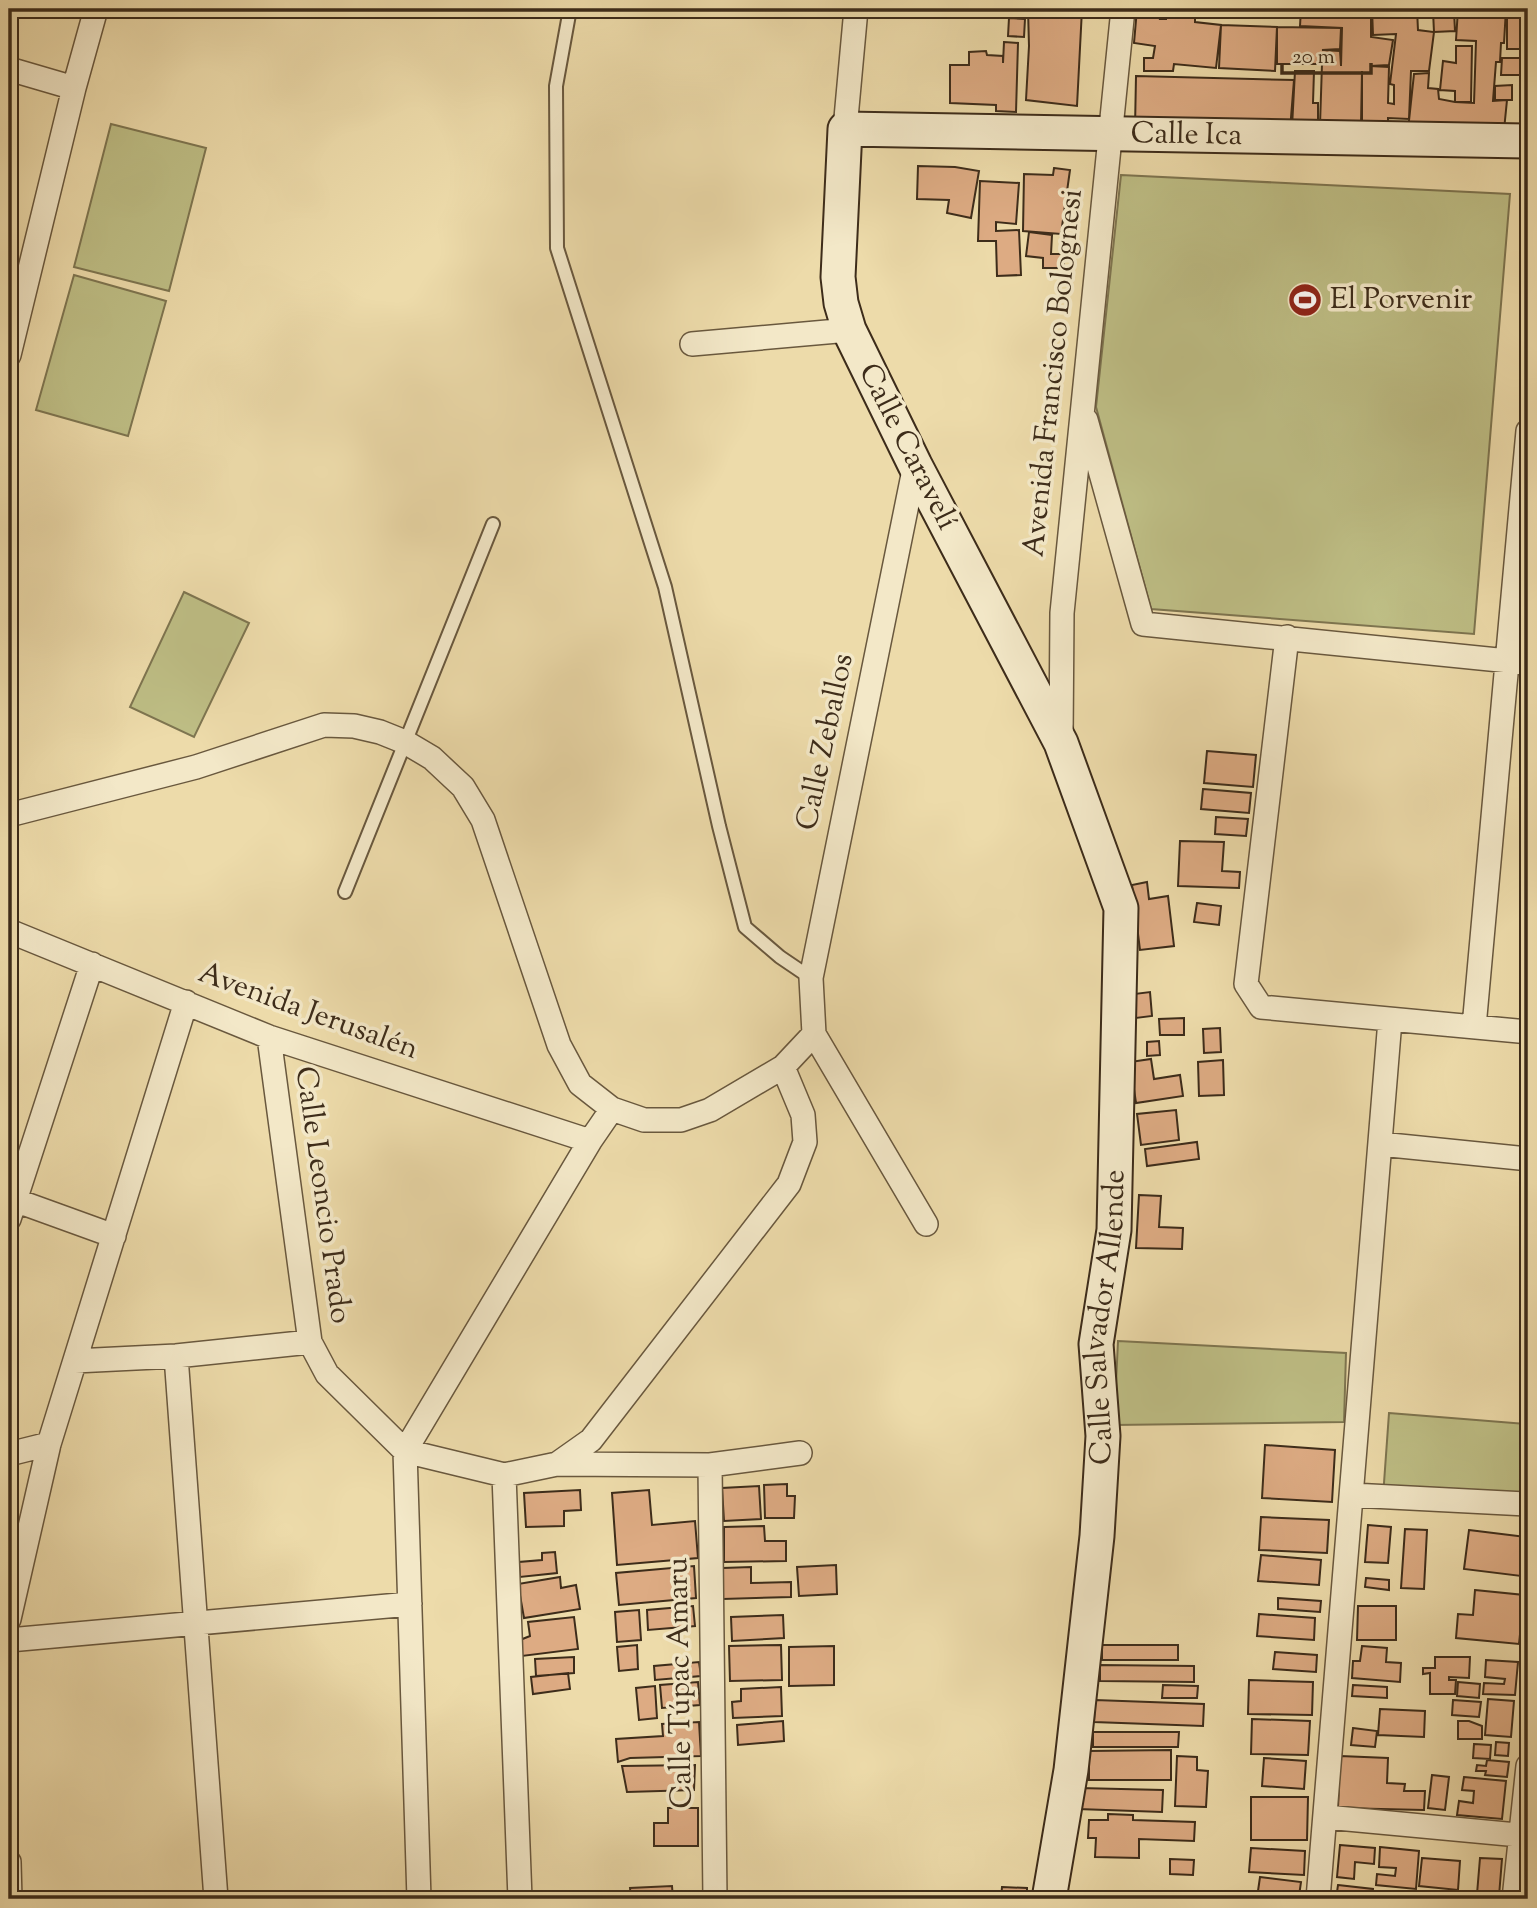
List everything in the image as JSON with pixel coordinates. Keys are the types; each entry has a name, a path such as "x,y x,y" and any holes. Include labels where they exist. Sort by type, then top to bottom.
{"street":[{"path":"9,355 96,9"},
{"path":"845,128 856,9"},
{"name":"Avenida Francisco Bolognesi","path":"1061,743 1062,613 1123,9"},
{"path":"9,69 74,88"},
{"name":"Calle Ica","path":"845,128 1528,141"},
{"name":"Calle Caravelí","path":"845,128 838,277 841,303 849,330 915,465 1061,743"},
{"path":"692,344 849,330"},
{"path":"1082,406 1143,624 1518,662"},
{"path":"1474,1027 1518,662 1528,431"},
{"name":"Calle Zeballos","path":"814,1034 811,978 915,465"},
{"path":"1287,637 1246,984 1261,1007 1528,1032"},
{"path":"9,815 196,767 324,725 354,726 405,742 432,758 463,787 483,820 559,1045 580,1084 612,1109 644,1120 681,1120 710,1110 783,1067 814,1034 926,1224"},
{"name":"Calle Salvador Allende","path":"1049,1899 1070,1770 1097,1536 1102,1436 1096,1344 1114,1230 1121,908 1061,743"},
{"name":"Avenida Jerusalén","path":"9,931 269,1037 590,1141"},
{"path":"92,964 11,1206 114,1237"},
{"path":"9,1619 49,1444 186,1002"},
{"path":"1318,1899 1390,1020"},
{"name":"Calle Leoncio Prado","path":"269,1037 310,1342 327,1374 405,1451"},
{"path":"557,1464 591,1440 789,1184 805,1142 803,1115 783,1067"},
{"path":"419,1899 405,1451 590,1141 612,1109"},
{"path":"1380,1144 1528,1159"},
{"path":"75,1361 176,1356 310,1342"},
{"path":"176,1356 216,1899"},
{"path":"9,1454 49,1444"},
{"path":"405,1451 504,1475 557,1464 710,1465 800,1452"},
{"name":"Calle Túpac Amaru","path":"710,1465 715,1899"},
{"path":"504,1475 520,1899"},
{"path":"1352,1495 1528,1504"},
{"path":"9,1640 411,1604"},
{"path":"1514,1899 1524,1835 1528,1766"},
{"path":"1326,1817 1524,1835"},
{"path":"9,1862 10,1899"}],"lane":[{"path":"570,9 556,86 557,248 665,587 719,826 745,927 780,957 811,978"},
{"path":"345,892 493,524"}],"green space":[{"path":"111,124 206,148 169,291 74,267"},
{"name":"El Porvenir","path":"1121,175 1510,194 1474,634 1151,609 1096,407"},
{"path":"74,275 166,301 128,436 36,410"},
{"path":"184,592 249,623 194,737 130,707"},
{"path":"1118,1341 1346,1353 1344,1422 1114,1425"},
{"path":"1389,1413 1527,1424 1520,1507 1383,1497"}],"building":[{"path":"1028,9 1082,9 1077,106 1026,100"},
{"path":"1137,9 1162,9 1160,19 1166,19 1166,9 1195,9 1195,22 1221,25 1216,68 1174,64 1173,71 1144,71 1144,58 1153,58 1155,46 1134,43"},
{"path":"1234,9 1285,9 1284,17 1233,16"},
{"path":"1301,9 1371,9 1371,37 1393,40 1389,65 1370,66 1389,67 1388,103 1394,104 1394,85 1390,84 1396,34 1373,35 1372,9 1417,9 1418,30 1434,32 1429,71 1411,71 1409,119 1388,118 1388,122 1362,122 1362,71 1361,125 1320,125 1322,64 1277,64 1277,27 1341,28 1340,49 1322,50 1340,51 1341,66 1342,28 1300,26"},
{"path":"1458,9 1506,9 1504,43 1501,43 1500,62 1496,62 1493,101 1507,100 1504,130 1408,130 1414,74 1429,73 1428,88 1438,89 1439,99 1474,103 1476,41 1456,40"},
{"path":"1507,9 1528,9 1528,49 1507,49"},
{"path":"1433,11 1454,11 1455,31 1434,32"},
{"path":"1009,18 1025,19 1024,37 1008,36"},
{"path":"1221,25 1277,27 1275,71 1219,68"},
{"path":"1004,42 1018,43 1016,112 996,111 996,105 950,103 950,65 969,65 969,52 986,51 987,55 1003,56 1003,63"},
{"path":"1456,46 1472,46 1471,102 1455,102 1455,91 1440,90 1443,61 1456,63"},
{"path":"1502,58 1528,58 1528,75 1501,75"},
{"path":"1295,71 1314,71 1313,103 1318,103 1318,126 1292,127"},
{"path":"1136,76 1294,80 1290,130 1135,128"},
{"path":"1512,85 1512,100 1495,100 1495,86"},
{"path":"918,166 979,171 971,218 947,213 949,200 917,199"},
{"path":"1054,168 1070,170 1061,234 1023,231 1024,174 1053,175"},
{"path":"980,181 1019,183 1016,224 996,222 996,231 1019,230 1021,275 997,276 996,241 978,241"},
{"path":"1029,232 1052,235 1051,254 1064,254 1064,268 1043,268 1043,258 1026,256"},
{"path":"1207,751 1256,755 1253,787 1204,783"},
{"path":"1203,789 1251,793 1249,813 1201,809"},
{"path":"1216,817 1248,819 1246,836 1215,834"},
{"path":"1180,841 1224,842 1222,871 1240,872 1239,888 1178,886"},
{"path":"1147,882 1149,899 1168,896 1174,946 1140,950 1132,885"},
{"path":"1197,903 1221,906 1219,925 1194,922"},
{"path":"1150,992 1152,1016 1136,1018 1134,994"},
{"path":"1184,1018 1184,1035 1160,1035 1159,1019"},
{"path":"1220,1028 1221,1052 1204,1053 1203,1029"},
{"path":"1159,1041 1160,1055 1147,1056 1147,1042"},
{"path":"1151,1059 1154,1079 1180,1075 1183,1096 1136,1103 1130,1062"},
{"path":"1223,1060 1224,1095 1199,1096 1198,1062"},
{"path":"1176,1110 1179,1140 1141,1145 1137,1114"},
{"path":"1197,1142 1199,1159 1147,1166 1145,1149"},
{"path":"1139,1195 1161,1196 1159,1227 1183,1228 1182,1249 1136,1248"},
{"path":"1265,1445 1335,1450 1332,1502 1262,1498"},
{"path":"787,1484 787,1496 795,1496 794,1518 765,1518 764,1485"},
{"path":"759,1486 761,1519 724,1521 722,1488"},
{"path":"580,1490 581,1510 564,1511 564,1526 526,1527 524,1493"},
{"path":"649,1490 652,1525 695,1521 698,1558 617,1565 612,1493"},
{"path":"1261,1517 1329,1520 1327,1553 1259,1550"},
{"path":"1368,1525 1391,1527 1388,1563 1365,1562"},
{"path":"764,1526 765,1541 786,1541 786,1561 724,1562 724,1527"},
{"path":"1405,1529 1427,1530 1424,1589 1401,1588"},
{"path":"1469,1530 1526,1537 1521,1576 1464,1569"},
{"path":"555,1552 557,1573 520,1577 519,1562 542,1560 542,1553"},
{"path":"1261,1555 1321,1560 1319,1585 1258,1581"},
{"path":"836,1565 837,1594 799,1596 797,1567"},
{"path":"694,1566 696,1598 619,1605 616,1573"},
{"path":"751,1567 751,1583 791,1582 791,1597 723,1599 723,1568"},
{"path":"560,1577 561,1588 576,1585 580,1609 524,1618 518,1584"},
{"path":"1366,1578 1389,1580 1389,1590 1365,1587"},
{"path":"1475,1590 1524,1595 1519,1644 1456,1638 1458,1614 1473,1615"},
{"path":"1278,1598 1321,1601 1320,1612 1278,1609"},
{"path":"693,1606 695,1626 648,1630 647,1610"},
{"path":"1358,1606 1396,1606 1396,1640 1357,1640"},
{"path":"639,1610 641,1640 617,1642 615,1612"},
{"path":"1259,1614 1315,1618 1314,1640 1257,1636"},
{"path":"783,1615 784,1638 732,1641 731,1617"},
{"path":"574,1617 578,1649 522,1656 520,1640 530,1636 528,1622"},
{"path":"637,1645 638,1669 619,1671 617,1647"},
{"path":"781,1645 782,1680 730,1681 729,1646"},
{"path":"1102,1645 1178,1645 1178,1660 1102,1660"},
{"path":"834,1646 834,1685 789,1686 789,1647"},
{"path":"1362,1646 1387,1648 1386,1662 1401,1663 1400,1682 1352,1678 1353,1661 1360,1661"},
{"path":"1275,1652 1317,1655 1316,1672 1273,1669"},
{"path":"574,1657 574,1673 536,1676 535,1659"},
{"path":"1435,1657 1470,1657 1469,1678 1449,1677 1449,1680 1456,1680 1455,1694 1430,1694 1430,1673 1423,1674 1423,1668 1435,1668"},
{"path":"1486,1660 1518,1662 1515,1695 1483,1694 1484,1683 1504,1684 1505,1679 1485,1677"},
{"path":"699,1662 701,1676 655,1680 654,1666"},
{"path":"1100,1665 1194,1666 1194,1682 1100,1681"},
{"path":"568,1673 570,1689 533,1694 531,1677"},
{"path":"1249,1680 1313,1682 1312,1715 1248,1714"},
{"path":"698,1682 700,1705 662,1708 660,1685"},
{"path":"1458,1682 1480,1684 1479,1698 1457,1696"},
{"path":"1163,1685 1198,1686 1197,1698 1162,1698"},
{"path":"1353,1685 1387,1687 1387,1698 1352,1696"},
{"path":"655,1686 657,1718 639,1720 636,1688"},
{"path":"781,1687 782,1716 733,1718 732,1702 741,1701 741,1689"},
{"path":"1488,1699 1514,1701 1511,1737 1485,1735"},
{"path":"1095,1700 1204,1704 1203,1726 1094,1722"},
{"path":"1453,1700 1481,1702 1479,1717 1452,1715"},
{"path":"1380,1709 1425,1711 1424,1737 1378,1735"},
{"path":"1252,1719 1310,1721 1308,1755 1251,1754"},
{"path":"783,1721 784,1741 738,1745 737,1725"},
{"path":"1458,1721 1469,1721 1482,1726 1482,1739 1458,1739"},
{"path":"699,1722 701,1756 630,1758 618,1762 616,1739 663,1736 662,1724"},
{"path":"1353,1728 1377,1731 1375,1747 1351,1745"},
{"path":"1093,1732 1179,1732 1178,1747 1093,1747"},
{"path":"1496,1742 1509,1743 1508,1756 1495,1755"},
{"path":"1474,1744 1491,1745 1490,1759 1473,1758"},
{"path":"1171,1750 1171,1780 1089,1780 1089,1751"},
{"path":"1177,1756 1197,1757 1197,1770 1208,1771 1206,1807 1175,1806"},
{"path":"1340,1756 1388,1758 1387,1783 1405,1784 1404,1791 1425,1791 1424,1810 1338,1808"},
{"path":"1264,1758 1306,1761 1304,1789 1262,1786"},
{"path":"1487,1760 1509,1762 1507,1777 1485,1775 1486,1771 1476,1771 1477,1765 1486,1766"},
{"path":"695,1765 694,1790 627,1792 622,1766"},
{"path":"1432,1775 1449,1777 1445,1810 1428,1808"},
{"path":"1464,1777 1506,1781 1502,1819 1457,1815 1459,1801 1473,1803 1474,1791 1462,1790"},
{"path":"1079,1788 1163,1790 1162,1812 1078,1809"},
{"path":"1251,1797 1308,1797 1307,1840 1251,1840"},
{"path":"668,1808 698,1808 698,1846 654,1846 654,1823 668,1823"},
{"path":"1108,1814 1133,1815 1133,1820 1195,1822 1194,1841 1139,1839 1139,1858 1095,1857 1096,1838 1088,1838 1089,1820 1108,1820"},
{"path":"1340,1845 1375,1848 1374,1864 1355,1862 1354,1879 1337,1877"},
{"path":"1380,1847 1419,1851 1416,1889 1376,1885 1377,1874 1395,1876 1396,1868 1379,1867"},
{"path":"1251,1848 1305,1851 1304,1875 1249,1872"},
{"path":"1422,1858 1460,1861 1458,1890 1419,1886"},
{"path":"1480,1858 1502,1859 1499,1896 1477,1894"},
{"path":"1170,1859 1194,1860 1193,1875 1170,1874"},
{"path":"1260,1877 1301,1882 1299,1896 1258,1891"},
{"path":"1338,1885 1373,1889 1372,1899 1336,1899"},
{"path":"672,1886 673,1899 631,1899 630,1888"},
{"path":"1002,1887 1027,1888 1027,1899 1001,1899"},
{"path":"1158,1891 1181,1892 1181,1899 1158,1899"}],"place":[{"name":"El Porvenir","path":"1305,300"}]}
